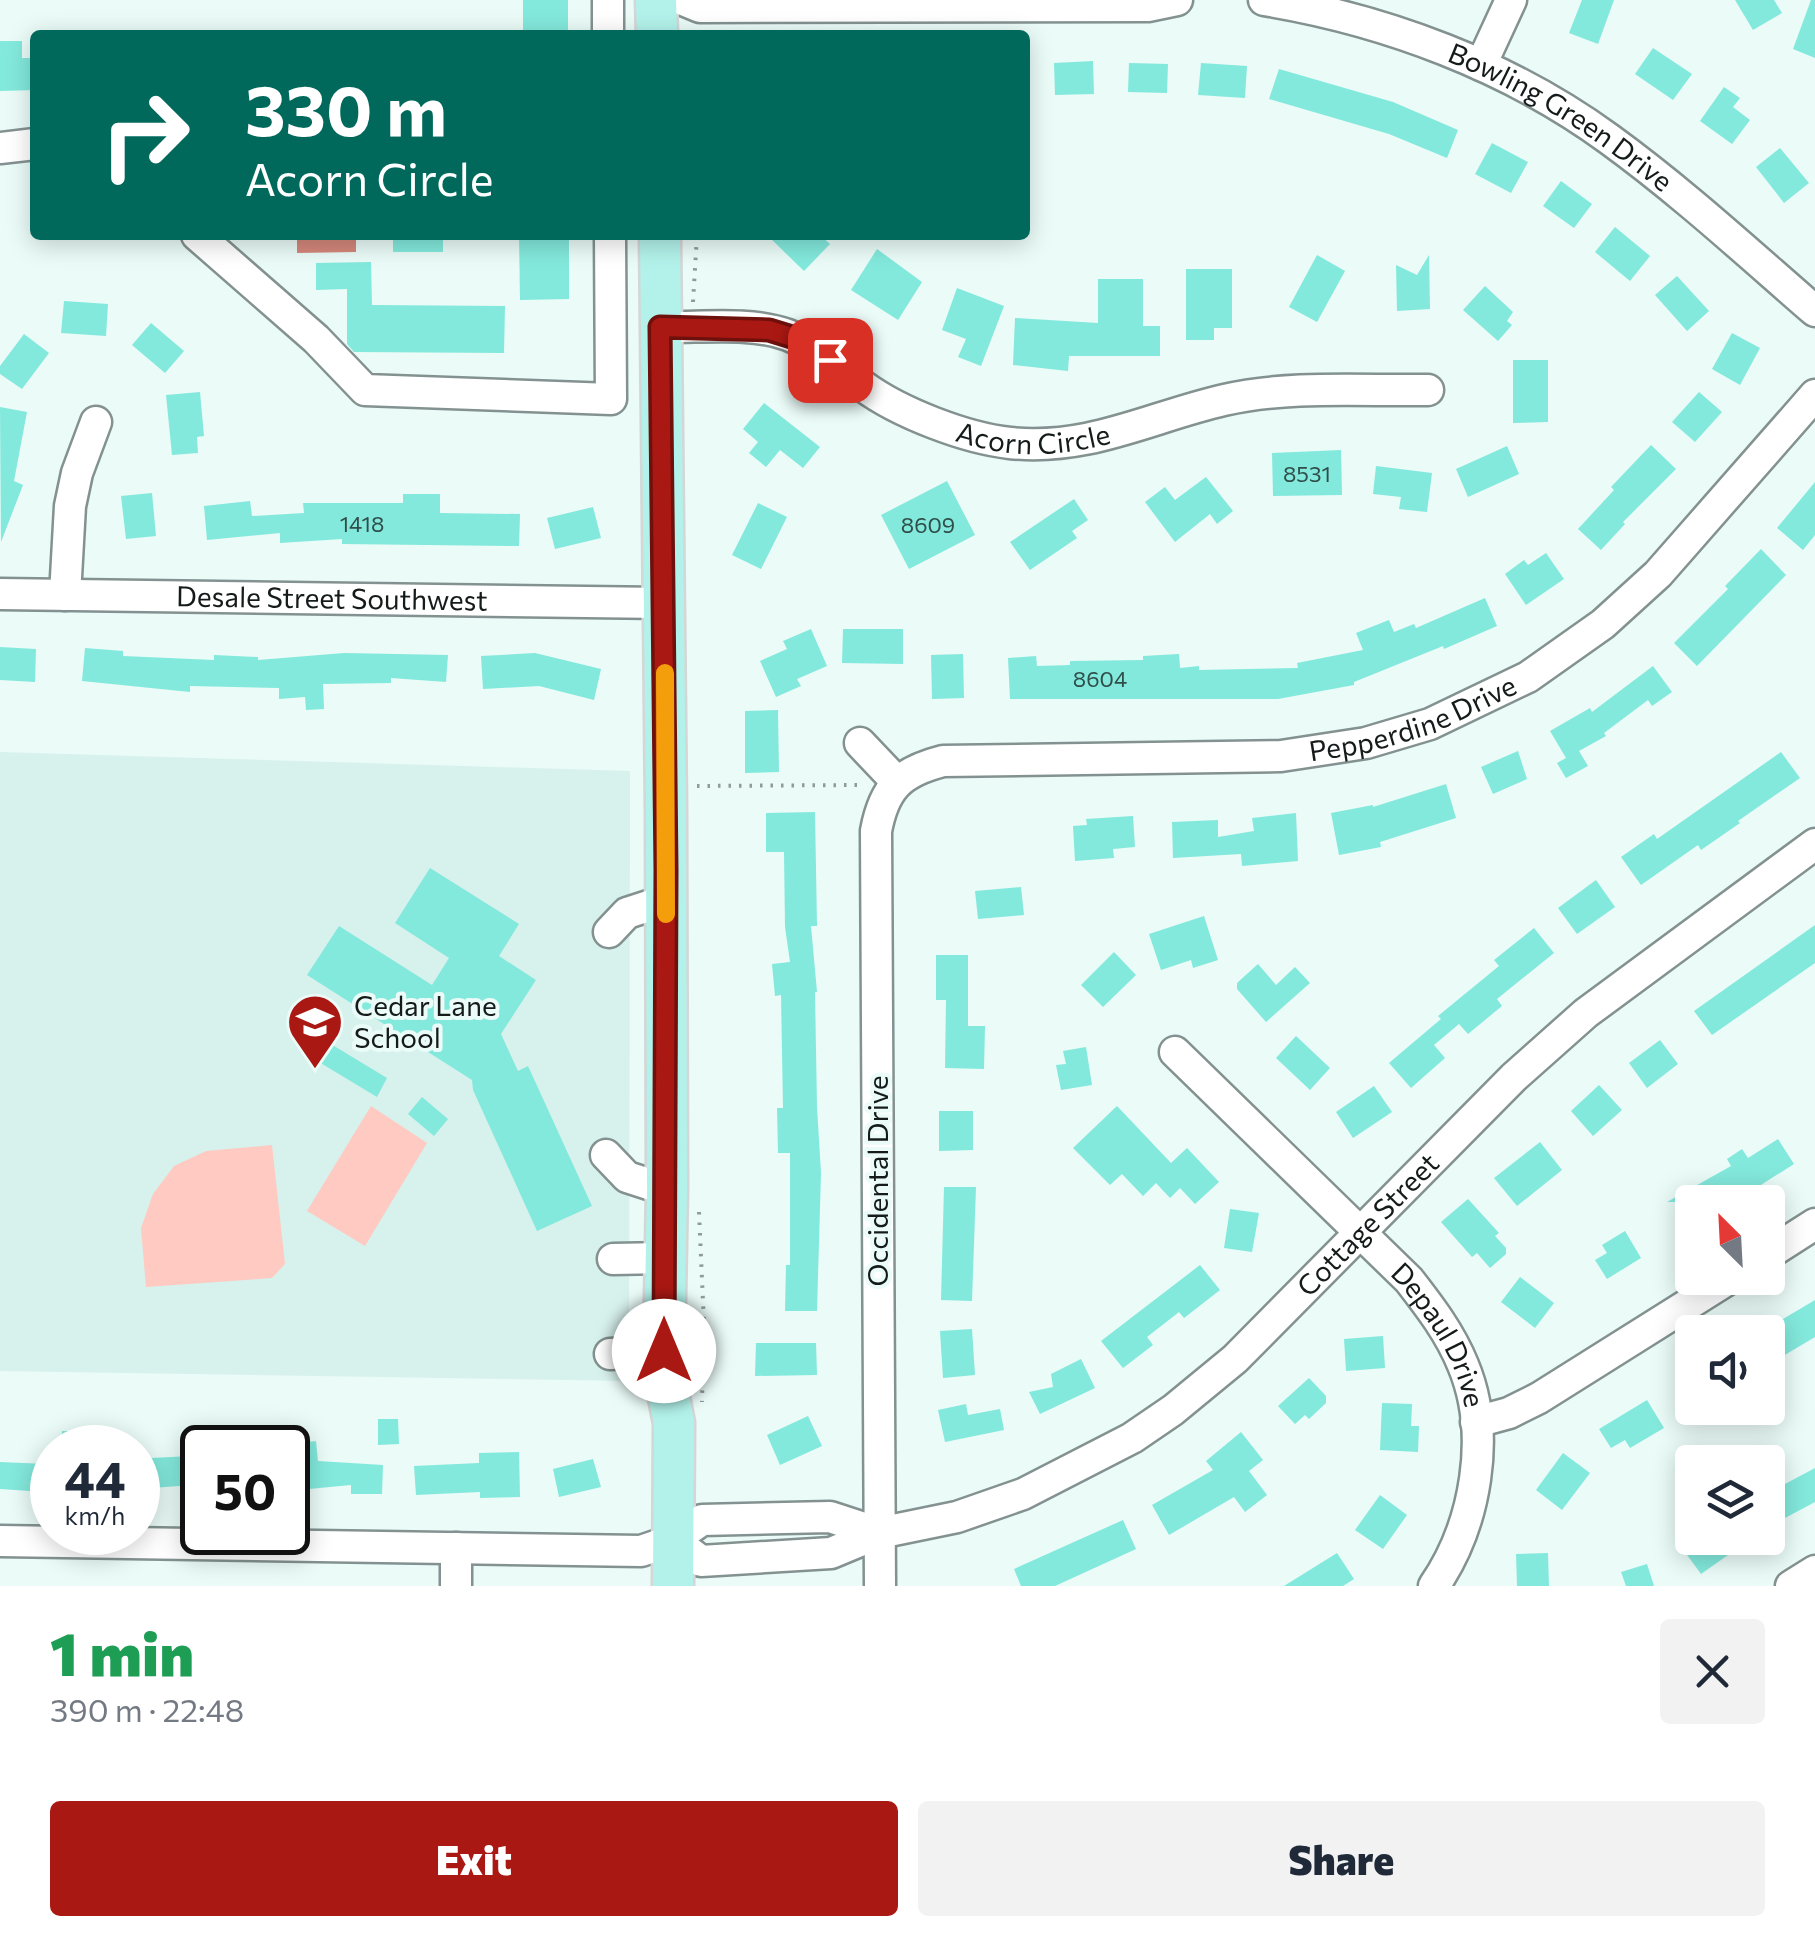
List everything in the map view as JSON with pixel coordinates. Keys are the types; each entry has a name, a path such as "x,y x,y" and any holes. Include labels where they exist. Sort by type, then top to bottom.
{"main road":[{"path":"656,0 657,30"},
{"path":"660,240 666,787 664,1372 674,1423 672,1586"}],"street":[{"path":"608,0 608,30"},
{"path":"683,0 700,8 1148,6 1176,0"},
{"name":"Bowling Green Drive","path":"1264,0 1366,23 1480,65 1525,88 1608,138 1815,311"},
{"path":"1480,65 1511,0"},
{"path":"0,148 30,145"},
{"path":"203,240 316,339 365,390 662,400"},
{"path":"610,240 612,399"},
{"name":"Acorn Circle","path":"660,327 752,328 784,333 808,345 885,400 952,429 1008,443 1074,442 1119,434 1221,401 1257,394 1428,390"},
{"name":"Pepperdine Drive","path":"897,782 918,767 943,761 1280,756 1366,743 1430,724 1528,677 1603,624 1658,574 1815,394"},
{"path":"65,595 70,506 77,473 96,422"},
{"name":"Desale Street Southwest","path":"0,594 664,603"},
{"path":"860,743 897,782"},
{"name":"Occidental Drive","path":"880,1586 876,831 881,805 897,782"},
{"name":"Cottage Street","path":"0,1541 640,1551 673,1540 702,1520 830,1517 879,1533 957,1517 1023,1494 1132,1438 1173,1410 1235,1359 1514,1077 1586,1013 1815,844"},
{"path":"609,932 627,913 666,900"},
{"name":"Depaul Drive","path":"1175,1052 1409,1280 1438,1318 1464,1367 1476,1422 1475,1484 1447,1568 1434,1586"},
{"path":"606,1154 626,1177 667,1190"},
{"path":"1785,1243 1815,1224"},
{"path":"614,1259 665,1258"},
{"path":"1476,1422 1509,1413 1540,1398 1703,1295"},
{"path":"610,1354 664,1351"},
{"path":"456,1548 456,1586"},
{"path":"1791,1586 1815,1571"}],"path":[{"path":"666,787 897,782"}],"shaded area":[{"path":"297,240 356,240 356,252 297,253"},
{"name":"Cedar Lane School","path":"0,752 630,771 629,1381 0,1371"},
{"path":"371,1106 427,1143 365,1246 307,1211"},
{"path":"272,1145 285,1264 272,1278 146,1287 141,1228 153,1194 174,1166 206,1151"}],"building":[{"path":"523,0 568,0 568,30 523,30"},
{"path":"1582,0 1614,0 1598,44 1569,33"},
{"path":"1735,0 1774,0 1782,13 1753,30"},
{"path":"1811,0 1815,0 1815,58 1793,49"},
{"path":"0,41 22,41 22,58 30,58 30,90 0,91"},
{"path":"1653,48 1692,74 1673,100 1635,74"},
{"path":"1093,61 1094,94 1055,95 1054,63"},
{"path":"1129,63 1168,64 1167,93 1128,92"},
{"path":"1201,63 1247,66 1245,98 1198,95"},
{"path":"1279,69 1393,102 1458,130 1447,158 1389,134 1269,99"},
{"path":"1724,87 1740,98 1733,107 1750,120 1732,144 1700,121"},
{"path":"1492,143 1528,162 1511,193 1475,174"},
{"path":"1780,148 1809,183 1784,203 1756,167"},
{"path":"1561,181 1592,204 1574,228 1543,206"},
{"path":"1615,227 1650,256 1630,281 1595,252"},
{"path":"393,240 443,240 443,252 393,252"},
{"path":"519,240 569,240 569,299 520,300"},
{"path":"772,240 826,240 830,244 804,271"},
{"path":"877,249 922,282 898,320 851,290"},
{"path":"1317,255 1345,271 1317,322 1289,307"},
{"path":"1429,255 1430,309 1397,311 1396,265 1417,275"},
{"path":"371,262 372,305 505,306 504,353 354,352 347,344 347,289 316,290 316,263"},
{"path":"1186,269 1232,269 1232,328 1214,328 1214,340 1186,340"},
{"path":"1677,276 1709,311 1687,331 1655,295"},
{"path":"1098,279 1143,279 1143,326 1160,326 1160,356 1069,356 1068,371 1013,365 1015,318 1098,323"},
{"path":"1485,286 1513,312 1507,321 1512,325 1498,341 1463,310"},
{"path":"957,288 1004,306 981,366 958,357 966,339 942,330"},
{"path":"64,301 108,304 106,336 61,333"},
{"path":"151,323 184,351 165,373 132,345"},
{"path":"1732,333 1760,348 1740,385 1712,369"},
{"path":"24,334 49,353 22,389 0,374 0,366"},
{"path":"1513,360 1548,360 1548,422 1513,423"},
{"path":"200,392 204,436 197,437 198,453 172,455 166,395"},
{"path":"1699,392 1722,412 1695,442 1672,422"},
{"path":"764,403 820,447 803,468 780,450 766,467 749,453 758,442 743,429"},
{"path":"0,407 27,412 14,481 23,485 1,542"},
{"path":"1651,445 1676,469 1601,550 1578,529"},
{"path":"1507,446 1519,474 1468,497 1456,469"},
{"path":"1341,450 1342,495 1273,496 1272,453"},
{"path":"1376,466 1432,473 1427,512 1399,509 1401,497 1373,494"},
{"path":"1206,477 1233,511 1217,524 1210,514 1175,542 1145,502 1165,487 1175,500"},
{"path":"947,481 975,535 909,569 881,515"},
{"path":"1815,482 1815,535 1803,550 1777,528"},
{"path":"152,493 156,536 126,539 121,496"},
{"path":"403,494 440,494 440,513 520,514 519,546 342,544 342,539 280,543 280,533 207,540 204,506 250,501 252,516 304,513 303,503 403,503"},
{"path":"1074,499 1088,520 1072,531 1077,538 1030,570 1010,542"},
{"path":"758,503 787,517 761,569 732,555"},
{"path":"593,507 601,538 555,549 547,518"},
{"path":"1761,549 1786,575 1697,666 1674,643"},
{"path":"1546,553 1564,579 1526,605 1505,574 1524,560 1528,565"},
{"path":"1485,598 1497,626 1354,685 1278,699 1010,699 1008,658 1036,656 1037,666 1179,654 1180,668 1298,668 1297,663 1363,650 1356,633 1389,620 1394,632 1414,624 1416,628"},
{"path":"811,629 827,666 797,679 801,686 776,697 760,661 787,649 783,641"},
{"path":"843,629 903,629 903,664 842,663"},
{"path":"0,647 36,649 35,682 0,680"},
{"path":"85,648 123,651 123,656 214,660 214,655 258,660 344,653 448,655 446,682 391,678 391,683 323,684 324,709 306,710 305,697 279,699 279,688 190,686 190,692 82,681"},
{"path":"535,653 601,669 594,700 539,686 483,689 481,656"},
{"path":"963,654 964,698 932,699 931,655"},
{"path":"1653,666 1672,692 1652,706 1648,700 1604,733 1606,736 1579,751 1588,766 1566,778 1557,763 1566,758 1550,731 1590,708 1592,712"},
{"path":"778,710 779,772 745,773 745,711"},
{"path":"1518,751 1527,779 1493,794 1481,767"},
{"path":"1781,752 1800,778 1701,850 1698,845 1641,885 1621,857 1654,834 1657,839"},
{"path":"1446,784 1456,818 1380,842 1381,847 1339,855 1331,813 1373,807"},
{"path":"815,812 817,926 811,926 817,992 821,1173 817,1311 785,1311 786,1265 790,1265 790,1153 778,1153 777,1108 783,1108 781,995 775,996 772,964 790,962 785,927 784,852 766,852 766,813"},
{"path":"1296,813 1298,861 1242,866 1241,854 1173,858 1172,822 1218,820 1218,837 1254,831 1252,818"},
{"path":"1133,816 1135,847 1113,849 1114,858 1075,861 1073,826 1087,825 1086,819"},
{"path":"430,868 519,924 499,956 536,980 501,1034 518,1071 528,1066 592,1206 537,1231 473,1090 472,1080 307,975 339,926 432,985 449,958 395,923"},
{"path":"1596,880 1615,907 1577,934 1558,908"},
{"path":"1021,887 1024,915 978,919 975,891"},
{"path":"1204,916 1218,960 1193,968 1191,960 1161,970 1149,934"},
{"path":"1815,925 1815,963 1712,1035 1694,1011"},
{"path":"1534,928 1554,953 1497,999 1502,1006 1468,1034 1459,1024 1434,1045 1445,1058 1411,1088 1389,1063 1499,966 1494,960"},
{"path":"1114,952 1136,975 1103,1007 1081,985"},
{"path":"936,955 968,955 968,1026 985,1026 984,1069 945,1068 946,1000 936,1000"},
{"path":"1258,964 1276,985 1295,967 1310,983 1266,1022 1237,989 1237,983"},
{"path":"316,1035 387,1078 377,1097 304,1053"},
{"path":"1296,1036 1330,1068 1310,1090 1276,1058"},
{"path":"1660,1040 1678,1064 1647,1088 1629,1063"},
{"path":"1086,1047 1092,1085 1061,1090 1056,1065 1066,1064 1063,1051"},
{"path":"1599,1085 1622,1110 1593,1136 1571,1111"},
{"path":"1374,1086 1392,1112 1353,1138 1336,1112"},
{"path":"422,1097 448,1119 434,1136 408,1114"},
{"path":"1117,1106 1171,1163 1187,1148 1219,1182 1195,1204 1180,1188 1170,1198 1156,1183 1143,1196 1122,1174 1110,1185 1073,1148"},
{"path":"939,1111 973,1111 973,1150 939,1151"},
{"path":"1778,1139 1794,1164 1761,1185 1697,1185 1731,1166 1727,1159 1742,1149 1748,1158"},
{"path":"1540,1142 1562,1170 1517,1206 1494,1178"},
{"path":"944,1187 976,1187 972,1301 941,1300"},
{"path":"1468,1199 1499,1233 1495,1236 1506,1248 1506,1254 1490,1268 1477,1253 1472,1257 1441,1222"},
{"path":"1230,1209 1259,1213 1252,1252 1224,1248"},
{"path":"1625,1231 1641,1258 1607,1279 1595,1260 1607,1253 1602,1245"},
{"path":"1200,1265 1220,1290 1184,1318 1179,1312 1147,1337 1153,1345 1123,1368 1101,1341"},
{"path":"1520,1277 1554,1303 1535,1328 1501,1302"},
{"path":"1815,1300 1815,1337 1785,1355 1785,1318"},
{"path":"972,1329 975,1375 943,1378 940,1331"},
{"path":"1383,1336 1385,1368 1346,1371 1344,1339"},
{"path":"756,1343 816,1343 817,1375 755,1376"},
{"path":"1081,1359 1095,1388 1040,1414 1029,1392 1053,1387 1051,1374"},
{"path":"1309,1378 1326,1396 1326,1403 1309,1419 1305,1415 1295,1424 1278,1406"},
{"path":"1647,1400 1664,1428 1630,1448 1625,1440 1611,1448 1599,1429"},
{"path":"1382,1403 1412,1404 1411,1426 1419,1426 1418,1452 1380,1450"},
{"path":"966,1404 968,1415 1000,1409 1004,1430 945,1442 938,1410"},
{"path":"808,1416 822,1446 780,1465 767,1435"},
{"path":"378,1419 398,1419 399,1444 378,1445"},
{"path":"1241,1432 1263,1460 1249,1471 1267,1495 1245,1512 1234,1497 1169,1535 1152,1505 1213,1470 1206,1461"},
{"path":"316,1441 318,1461 383,1465 382,1494 351,1494 351,1485 310,1489 310,1442"},
{"path":"519,1452 520,1497 480,1498 480,1492 416,1495 414,1466 479,1463 479,1453"},
{"path":"1563,1453 1590,1473 1562,1510 1536,1490"},
{"path":"180,1457 180,1486 160,1487 160,1458"},
{"path":"593,1459 601,1487 559,1497 553,1469"},
{"path":"0,1462 30,1463 30,1491 0,1489"},
{"path":"1815,1468 1815,1502 1785,1518 1785,1484"},
{"path":"1380,1495 1407,1515 1383,1549 1355,1530"},
{"path":"1123,1520 1136,1549 1055,1586 1021,1586 1014,1569"},
{"path":"1337,1553 1354,1579 1343,1586 1284,1586"},
{"path":"1548,1553 1549,1586 1517,1586 1516,1554"},
{"path":"1687,1555 1728,1555 1701,1574"},
{"path":"1647,1564 1654,1586 1626,1586 1621,1572"}],"slow traffic":[{"path":"665,673 666,914"}],"place":[{"name":"Cedar Lane School","path":"315,1071"}],"route":[{"path":"664,1351 666,870 660,327 769,330 795,338 830,360"}]}
